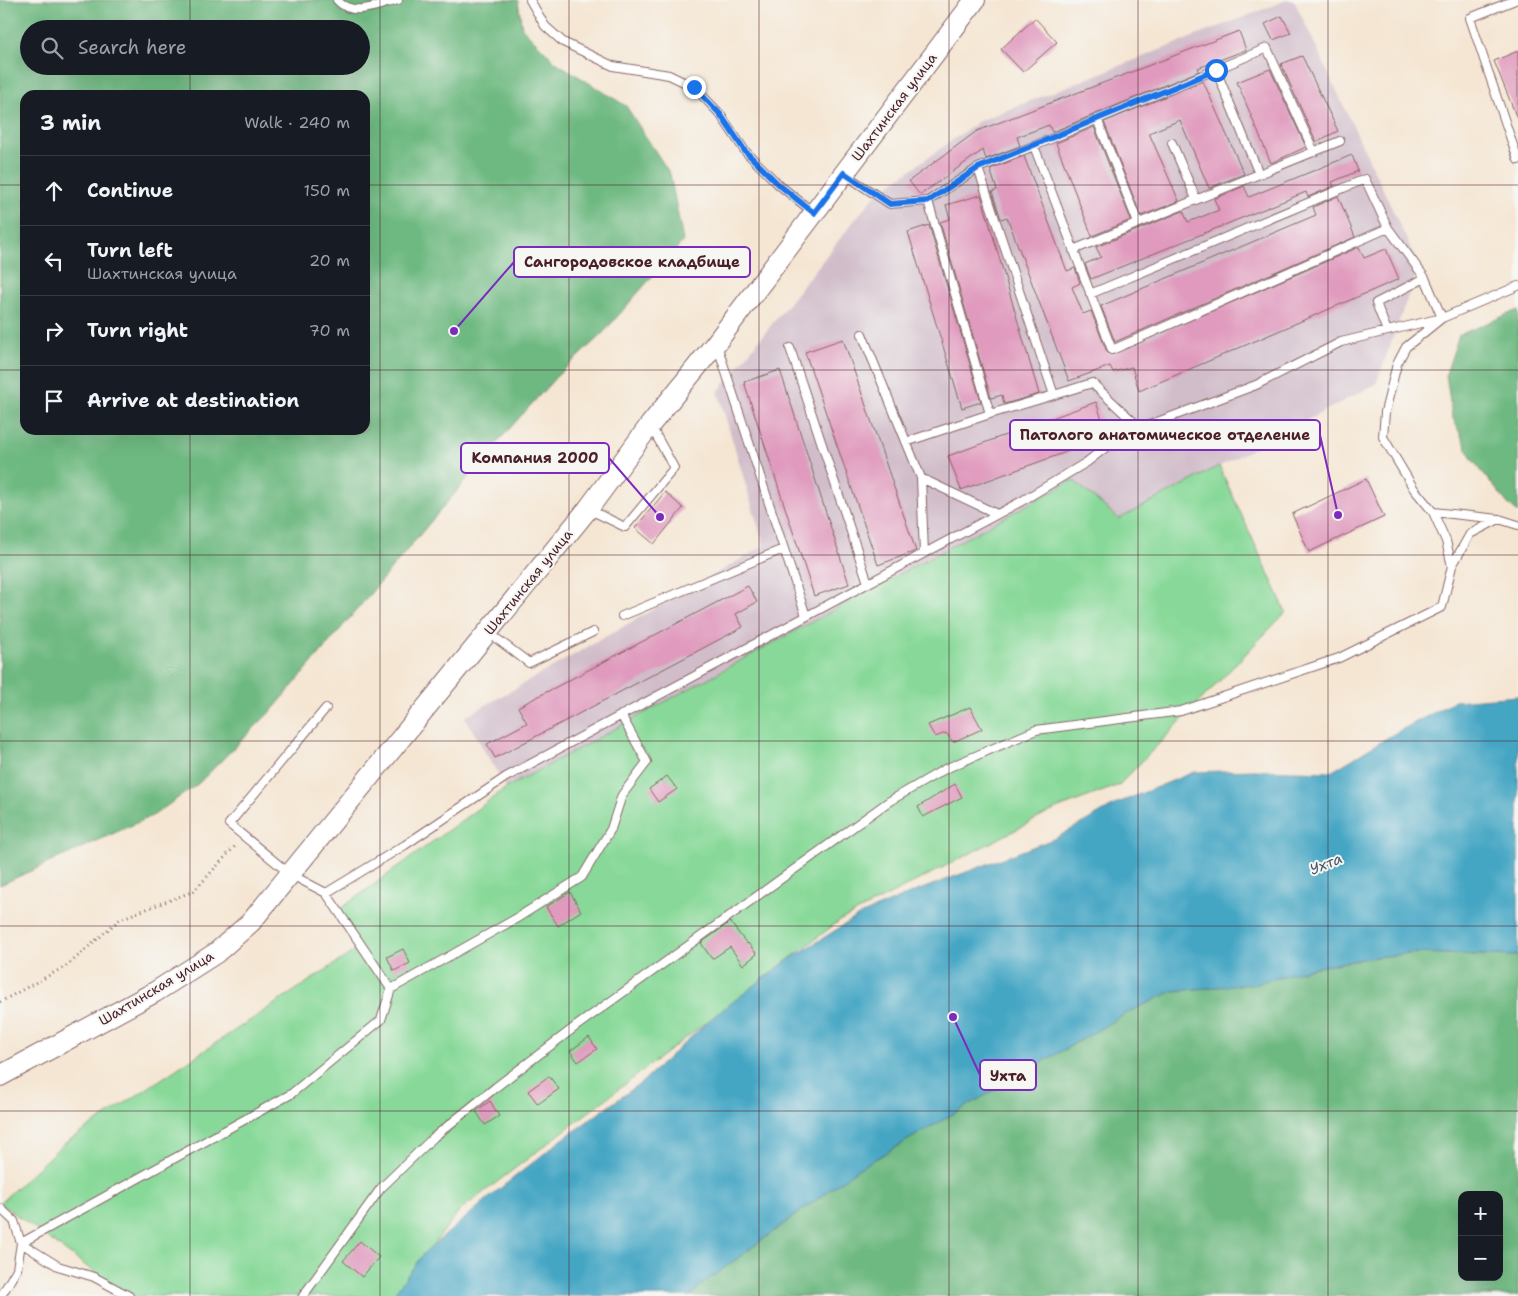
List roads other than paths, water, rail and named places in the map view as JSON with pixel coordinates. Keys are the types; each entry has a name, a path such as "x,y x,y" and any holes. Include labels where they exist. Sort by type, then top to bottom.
{"street":[{"name":"Шахтинская улица","path":"0,1076 156,992 216,953 251,922 588,509 975,0"}],"lane":[{"path":"337,0 343,7 357,10 398,0"},
{"path":"530,0 545,26 563,42 614,66 669,75 694,87 720,114 745,151 778,184 814,213"},
{"path":"1515,0 1470,18 1518,160"},
{"path":"844,173 890,204 928,201 978,168 1267,48 1314,152"},
{"path":"1216,70 1260,174"},
{"path":"1097,119 1138,223"},
{"path":"1073,250 1340,141"},
{"path":"1172,143 1196,199"},
{"path":"1034,146 1112,350 1388,228"},
{"path":"978,168 1054,395"},
{"path":"1090,294 1365,179 1388,228 1425,278 1442,318"},
{"path":"928,201 990,414"},
{"path":"1387,331 1376,304 1425,278"},
{"path":"326,893 405,845 506,777 997,514 1087,462 1120,436 1256,385 1341,342 1442,318 1518,286"},
{"path":"1442,318 1406,347 1397,364 1385,412 1383,437 1414,488 1433,512 1446,541 1452,566"},
{"path":"862,334 921,478 924,553"},
{"path":"716,343 806,616"},
{"path":"790,348 868,583"},
{"path":"906,442 1092,383 1140,428"},
{"path":"588,509 625,527 674,468 650,425"},
{"path":"921,478 997,514"},
{"path":"1433,512 1499,519 1518,526"},
{"path":"303,1296 381,1188 434,1137 575,1027 888,802 945,769 1036,730 1181,711 1339,658 1442,607 1452,566 1470,534 1499,519"},
{"path":"622,616 783,548"},
{"path":"488,632 529,663 593,632"},
{"path":"326,708 229,824 290,874 326,893 391,989"},
{"path":"21,1243 291,1094 381,1020 391,989 517,918 582,877 611,829 622,795 647,762 621,715"},
{"path":"0,1208 14,1220 21,1243 17,1269 1,1296"},
{"path":"21,1243 58,1266 94,1277 129,1296"}],"water":[{"path":"1518,696 1518,956 1417,953 1374,957 1312,968 1252,984 1173,991 1129,1012 858,1169 704,1283 690,1296 392,1296 423,1254 497,1191 560,1141 641,1083 713,1017 788,960 860,915 914,892 1056,838 1118,803 1194,772 1254,770 1331,772 1392,735 1455,701"}],"place":[{"name":"Сангородовское кладбище","path":"454,331"},
{"name":"Патолого анатомическое отделение","path":"1338,515"},
{"name":"Компания 2000","path":"660,517"},
{"name":"Ухта","path":"953,1017"}]}
